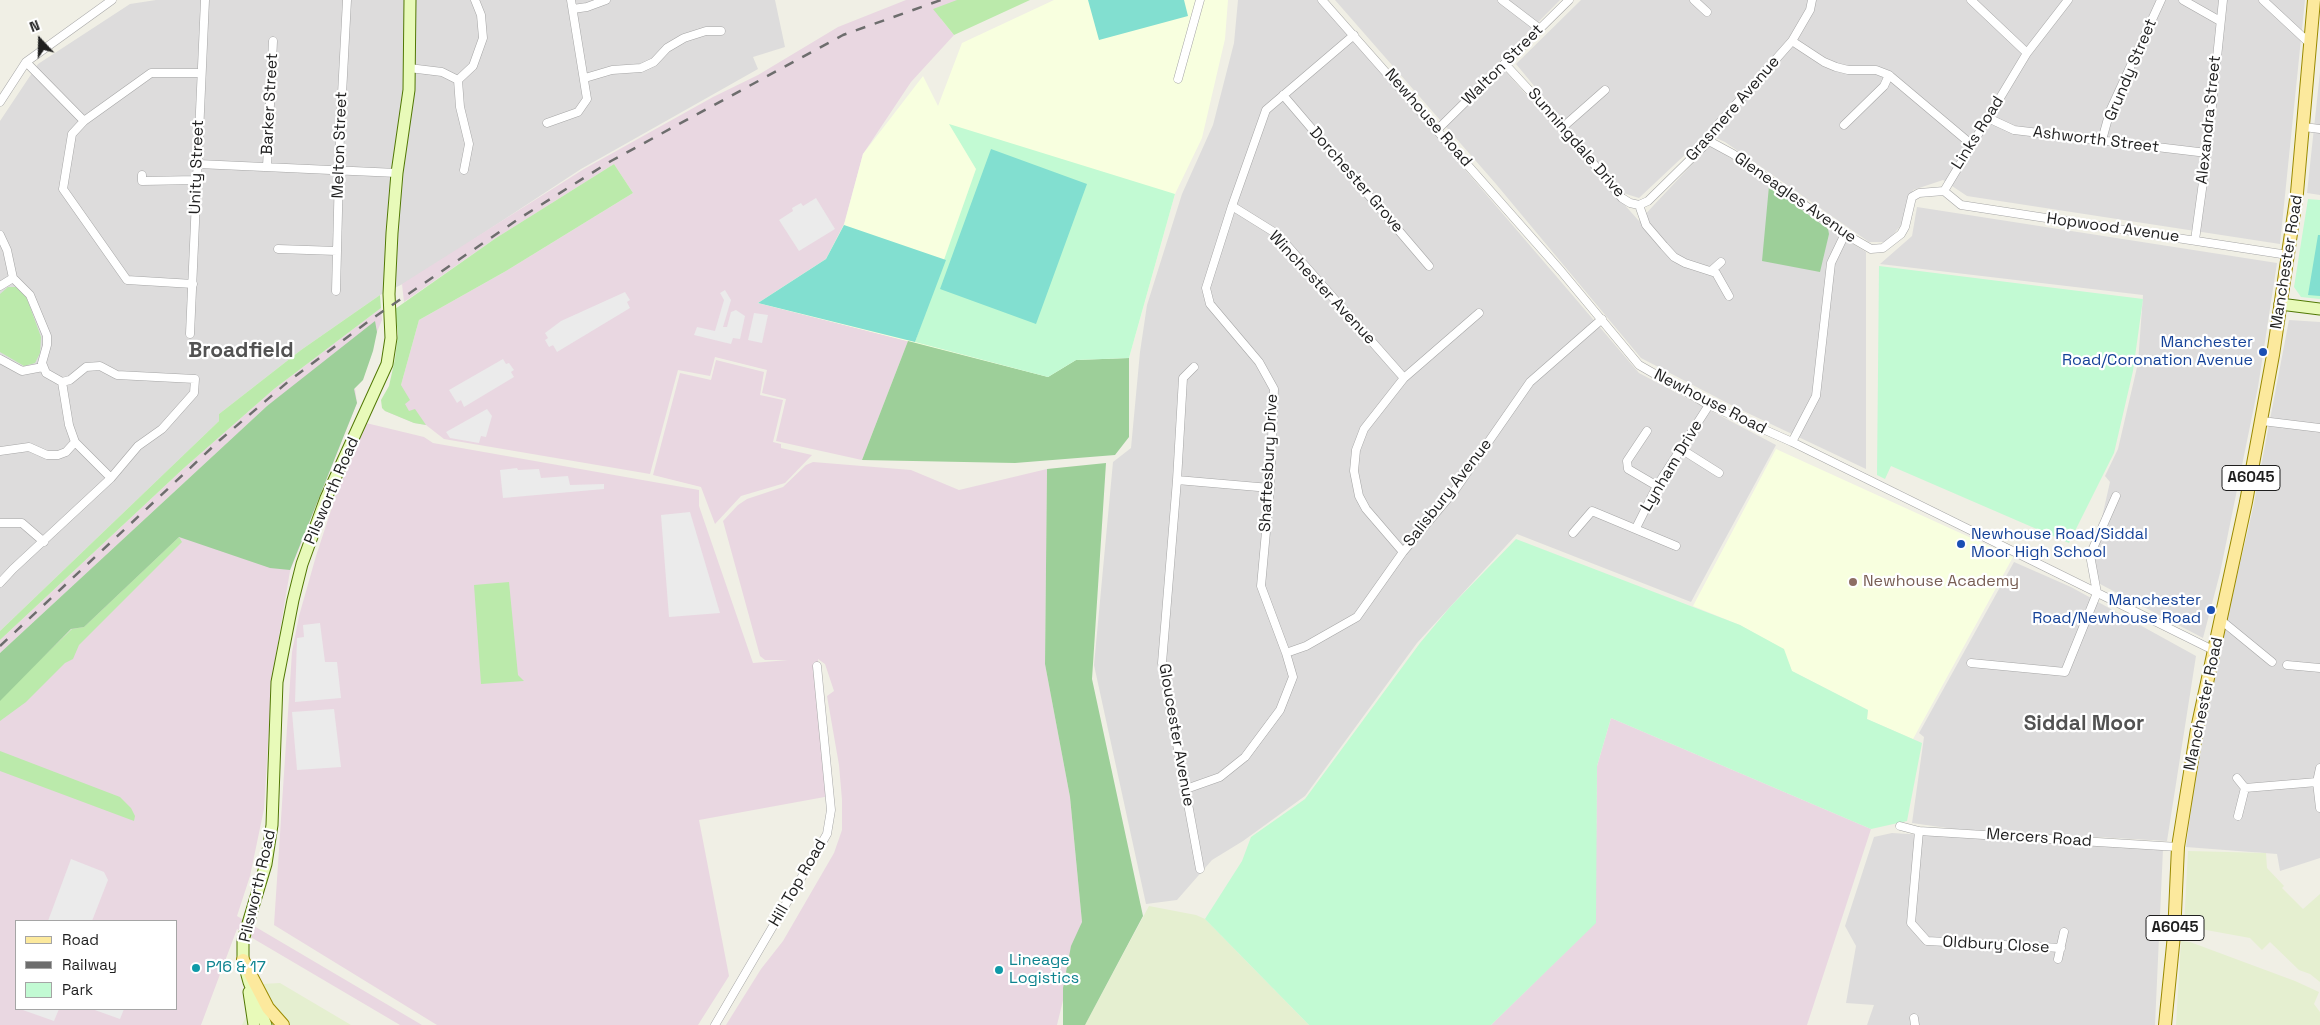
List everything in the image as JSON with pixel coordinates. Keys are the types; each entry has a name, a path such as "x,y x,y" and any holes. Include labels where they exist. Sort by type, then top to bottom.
{"main road":[{"name":"Manchester Road","path":"2165,1025 2174,935 2178,847 2197,729 2222,621 2262,421 2297,193 2314,0"},
{"path":"243,960 268,1008 283,1025"}],"street":[{"path":"0,102 26,62 93,11 112,0"},
{"name":"Unity Street","path":"190,334 205,0"},
{"name":"Melton Street","path":"336,291 339,170 347,0"},
{"name":"Pilsworth Road","path":"266,1025 249,982 243,960 243,940 266,864 272,825 277,682 302,564 326,498 387,364 391,338 389,294 397,173 409,90 410,0"},
{"path":"458,80 473,66 480,52 483,38 483,24 475,0"},
{"path":"547,123 572,115 582,109 587,99 571,0"},
{"path":"572,9 587,7 606,0"},
{"path":"1178,79 1200,0"},
{"name":"Newhouse Road","path":"1322,0 1438,129 1602,319 1639,365 1709,405 1792,442 2215,651"},
{"path":"1502,0 1540,29"},
{"name":"Walton Street","path":"1438,129 1569,0"},
{"path":"1694,0 1707,12"},
{"name":"Grasmere Avenue","path":"1639,205 1648,201 1709,141 1715,128 1792,41 1810,10 1812,0"},
{"path":"1971,0 2027,52"},
{"name":"Links Road","path":"1944,191 2027,52 2068,0"},
{"name":"Grundy Street","path":"2102,140 2110,111 2161,0"},
{"path":"2184,0 2220,21"},
{"name":"Alexandra Street","path":"2195,240 2207,153 2223,0"},
{"path":"2263,0 2306,40 2311,41"},
{"path":"585,78 612,70 641,68 654,62 667,48 684,38 706,31 720,31"},
{"name":"Shaftesbury Drive","path":"1186,789 1220,777 1245,757 1280,710 1293,678 1286,653 1261,586 1270,488 1274,389 1259,362 1210,304 1206,288 1232,206 1266,110 1354,35"},
{"name":"Barker Street","path":"267,167 273,41"},
{"path":"1792,41 1824,62 1836,67 1848,70 1876,70 1889,75 1971,144"},
{"path":"26,62 84,121"},
{"name":"Sunningdale Drive","path":"1505,64 1563,127 1622,198 1630,203 1639,205 1646,225 1674,257 1711,271"},
{"path":"409,68 442,72 458,80"},
{"path":"193,284 126,280 64,189 72,134 84,121 151,73 201,73"},
{"path":"1844,125 1884,86 1889,75"},
{"path":"458,80 460,107 469,144 464,170"},
{"path":"1563,127 1605,90"},
{"name":"Dorchester Grove","path":"1283,95 1429,266"},
{"name":"Ashworth Street","path":"1988,118 2014,130 2207,153"},
{"path":"2304,127 2320,129"},
{"name":"Gleneagles Avenue","path":"1709,141 1733,154 1845,234 1871,249 1884,248 1893,242 1903,231 1912,196 1919,193 1944,191"},
{"path":"198,164 397,173"},
{"path":"142,175 142,180 197,180"},
{"name":"Hopwood Avenue","path":"1944,191 1961,205 2288,255"},
{"name":"Winchester Avenue","path":"1232,206 1277,234 1404,378"},
{"path":"1792,442 1816,396 1831,263 1845,234"},
{"path":"0,235 7,250 13,278 30,295 47,336 43,367 46,373 62,382 70,380 86,367 100,366 117,375 195,379 194,393 162,429 138,446 111,478 0,583"},
{"path":"278,249 337,252"},
{"path":"1721,262 1711,271 1716,273 1729,296"},
{"path":"0,286 13,278"},
{"path":"2280,304 2320,308"},
{"path":"1403,552 1366,509 1359,496 1354,471 1356,450 1364,429 1404,378 1479,312"},
{"name":"Salisbury Avenue","path":"1286,653 1306,646 1357,617 1403,552 1455,490 1530,382 1602,319"},
{"path":"0,359 22,371 43,367"},
{"name":"Gloucester Avenue","path":"1194,367 1183,378 1177,480 1162,663 1200,870"},
{"path":"62,382 69,425 75,442 111,478"},
{"name":"Lynham Drive","path":"1636,528 1657,486 1709,405"},
{"path":"2262,421 2320,428"},
{"path":"1647,431 1627,461 1628,469 1657,486"},
{"path":"0,451 29,447 47,455 58,455 66,452 75,442"},
{"path":"1680,449 1718,473"},
{"path":"1177,480 1270,488"},
{"path":"1971,663 2065,672 2096,593 2090,555 2116,496"},
{"path":"1573,533 1592,511 1676,546"},
{"path":"0,523 6,521 22,523 44,542"},
{"path":"2222,621 2272,662"},
{"path":"2304,666 2305,657"},
{"path":"2287,665 2320,668"},
{"name":"Hill Top Road","path":"715,1025 827,834 831,810 817,666"},
{"path":"2320,768 2317,782 2320,808"},
{"path":"2237,778 2245,788"},
{"path":"2245,788 2317,782"},
{"path":"2238,816 2245,788"},
{"name":"Mercers Road","path":"1900,826 1919,831 2178,847"},
{"name":"Oldbury Close","path":"1919,831 1911,923 1927,941 2062,948"},
{"path":"2058,959 2062,948 2064,932"},
{"name":"Pilsworth Road","path":"249,982 254,1025"}],"shaded area":[{"path":"156,0 775,0 785,47 753,57 758,69 581,169 415,278 380,295 301,350 219,414 219,421 0,631 0,121 38,64 130,4"},
{"path":"906,0 990,0 941,19 954,35 911,82 863,154 844,224 826,259 758,303 908,341 862,460 776,441 786,399 762,393 767,370 715,357 710,376 678,370 650,474 444,439 426,425 414,423 385,411 401,385 419,320 506,271 633,193 614,164 496,238 404,302 402,284 584,169 713,97 758,75 838,27"},
{"path":"1054,0 1228,0 1225,39 1202,138 1175,194 1129,358 1076,360 1048,377 758,303 826,259 844,225 863,154 923,76 938,106 962,43"},
{"path":"1088,0 1184,0 1188,16 1099,40"},
{"path":"1238,0 1320,0 1639,373 1776,445 1691,602 1517,534 1417,643 1305,796 1243,841 1212,860 1177,900 1146,904 1094,665 1113,462 1131,448 1140,352 1147,305 1182,194 1213,125 1234,43"},
{"path":"1335,0 1560,0 1498,63 1639,221 1711,144 1832,231 1866,252 1866,469 1735,407 1641,358 1496,184"},
{"path":"1581,0 2305,0 2280,244 1967,196 1943,180 1913,190 1902,224 1887,242 1869,242 1725,142 1707,134 1639,198 1623,193 1516,64"},
{"path":"2320,72 2320,195 2307,193"},
{"path":"991,149 1087,184 1036,324 940,289"},
{"path":"816,198 835,229 799,251 779,220 793,211 792,208 801,203 803,206"},
{"path":"1917,207 2277,263 2258,387 2220,573 2203,638 2100,584 2093,557 2110,482 2105,476 2118,449 2138,363 2143,295 1880,264 1912,236"},
{"path":"844,225 946,260 915,342 758,303 826,259"},
{"path":"2318,235 2320,235 2320,296 2308,295"},
{"path":"725,290 731,300 723,327 727,327 731,312 736,310 745,316 740,339 733,338 731,344 694,335 697,327 715,331 724,300 720,293"},
{"path":"625,292 630,300 627,302 630,308 557,352 553,345 549,347 545,340 548,338 545,333 561,321"},
{"path":"381,308 382,320 377,332 267,406 0,653 0,640 184,468 274,389"},
{"path":"754,313 768,315 762,343 748,340"},
{"path":"2289,320 2320,322 2320,858 2280,871 2277,854 2186,847 2202,726 2253,508"},
{"path":"503,359 514,370 511,372 514,377 464,407 461,400 457,403 449,390"},
{"path":"716,360 764,372 760,395 783,400 773,442 781,444 781,448 812,455 785,483 741,496 715,524 701,487 653,475 680,373 711,380"},
{"path":"355,388 357,403 290,571 272,678 264,809 250,876 237,916 422,1025 400,1025 237,929 201,1025 0,1025 0,692 19,680 183,520"},
{"path":"487,409 492,416 486,437 481,436 479,443 450,438 446,432"},
{"path":"366,423 424,437 433,443 699,490 699,506 753,663 788,660 765,660 760,656 723,521 738,505 747,499 783,487 806,465 813,462 911,470 959,490 1047,469 1045,664 1070,797 1082,922 1057,1025 726,1025 761,969 783,941 834,853 842,830 839,765 827,696 834,691 825,664 818,659 830,796 699,820 729,976 698,1025 437,1025 274,925 292,652 299,616 316,556 336,495"},
{"name":"Newhouse Academy","path":"1776,449 2013,557 1913,739 1867,719 1868,710 1792,671 1783,649 1740,625 1693,606"},
{"path":"517,468 518,470 539,469 541,478 568,476 570,485 604,484 604,489 503,498 500,470"},
{"path":"690,512 720,613 669,617 661,515"},
{"path":"2014,562 2071,587 2196,656 2167,841 1954,829 1912,823 1924,737 1919,733"},
{"path":"320,623 325,662 337,662 341,698 295,702 297,638 304,637 303,625"},
{"path":"334,709 341,767 297,770 292,712"},
{"path":"1611,718 1871,829 1807,1025 1491,1025 1595,923 1597,766"},
{"path":"1892,833 2163,849 2155,1025 1867,1025 1874,1005 1846,1003 1856,946 1845,926 1874,837"},
{"path":"2188,851 2266,853 2267,868 2284,886 2282,888 2303,909 2320,894 2320,982 2310,974 2299,970 2270,942 2262,950 2250,938 2184,926"},
{"path":"71,859 104,872 108,880 92,920 48,920"},
{"path":"1149,906 1196,915 1205,919 1309,1025 1085,1025"},
{"path":"2181,941 2190,942 2295,981 2319,992 2314,1004 2320,1012 2320,1025 2176,1025"},
{"path":"280,983 351,1025 242,1025 262,984"},
{"path":"23,1010 59,1010 54,1021"},
{"path":"95,1010 124,1010 120,1019"}],"green space":[{"path":"957,0 1030,0 954,35 933,9"},
{"path":"949,124 1175,194 1129,358 1076,360 1048,377 915,342 976,169"},
{"path":"614,164 633,193 506,271 419,320 401,385 410,400 405,404 409,411 415,409 426,425 414,423 385,411 382,408 381,400 389,386 398,334 395,309 496,238"},
{"path":"1769,186 1828,229 1829,234 1820,272 1762,261"},
{"path":"2308,199 2320,200 2320,299 2301,297 2294,287"},
{"path":"1879,266 2143,299 2133,371 2114,453 2069,543 1891,466 1885,479 1877,475"},
{"path":"8,287 16,287 26,296 41,337 40,353 35,363 24,366 0,352 0,294"},
{"path":"380,295 381,308 274,389 184,468 0,640 0,631 219,421 219,414 301,350"},
{"path":"375,321 377,332 373,351 363,380 354,389 357,403 290,570 270,568 179,537 84,627 71,629 0,701 0,653 267,406"},
{"path":"908,341 1048,377 1076,360 1129,358 1129,437 1115,455 1015,463 862,460"},
{"path":"1106,463 1092,679 1143,916 1085,1025 1063,1025 1063,988 1071,946 1082,922 1070,797 1045,664 1047,469"},
{"path":"179,537 182,542 79,645 73,659 65,663 26,702 0,721 0,692 19,680 72,629 84,627"},
{"path":"1516,539 1740,625 1784,649 1792,671 1868,710 1867,719 1922,743 1907,821 1871,829 1611,718 1597,766 1596,923 1491,1025 1309,1025 1205,919 1242,861 1251,837 1305,799 1420,643 1451,606"},
{"path":"509,582 518,675 524,681 481,684 474,585"},
{"path":"0,751 120,797 131,808 135,816 134,821 0,771"}],"railway":[{"path":"0,646 220,440 290,380 373,318 520,218 611,161 843,35 941,0"}],"place":[{"name":"Manchester Road/Coronation Avenue","path":"2263,352"},
{"name":"Newhouse Road/Siddal Moor High School","path":"1961,544"},
{"name":"Newhouse Academy","path":"1853,582"},
{"name":"Manchester Road/Newhouse Road","path":"2211,610"},
{"name":"P16 & 17","path":"196,968"},
{"name":"Lineage Logistics","path":"999,970"}],"district":[{"name":"Broadfield","path":"241,351"},
{"name":"Siddal Moor","path":"2084,724"}]}
